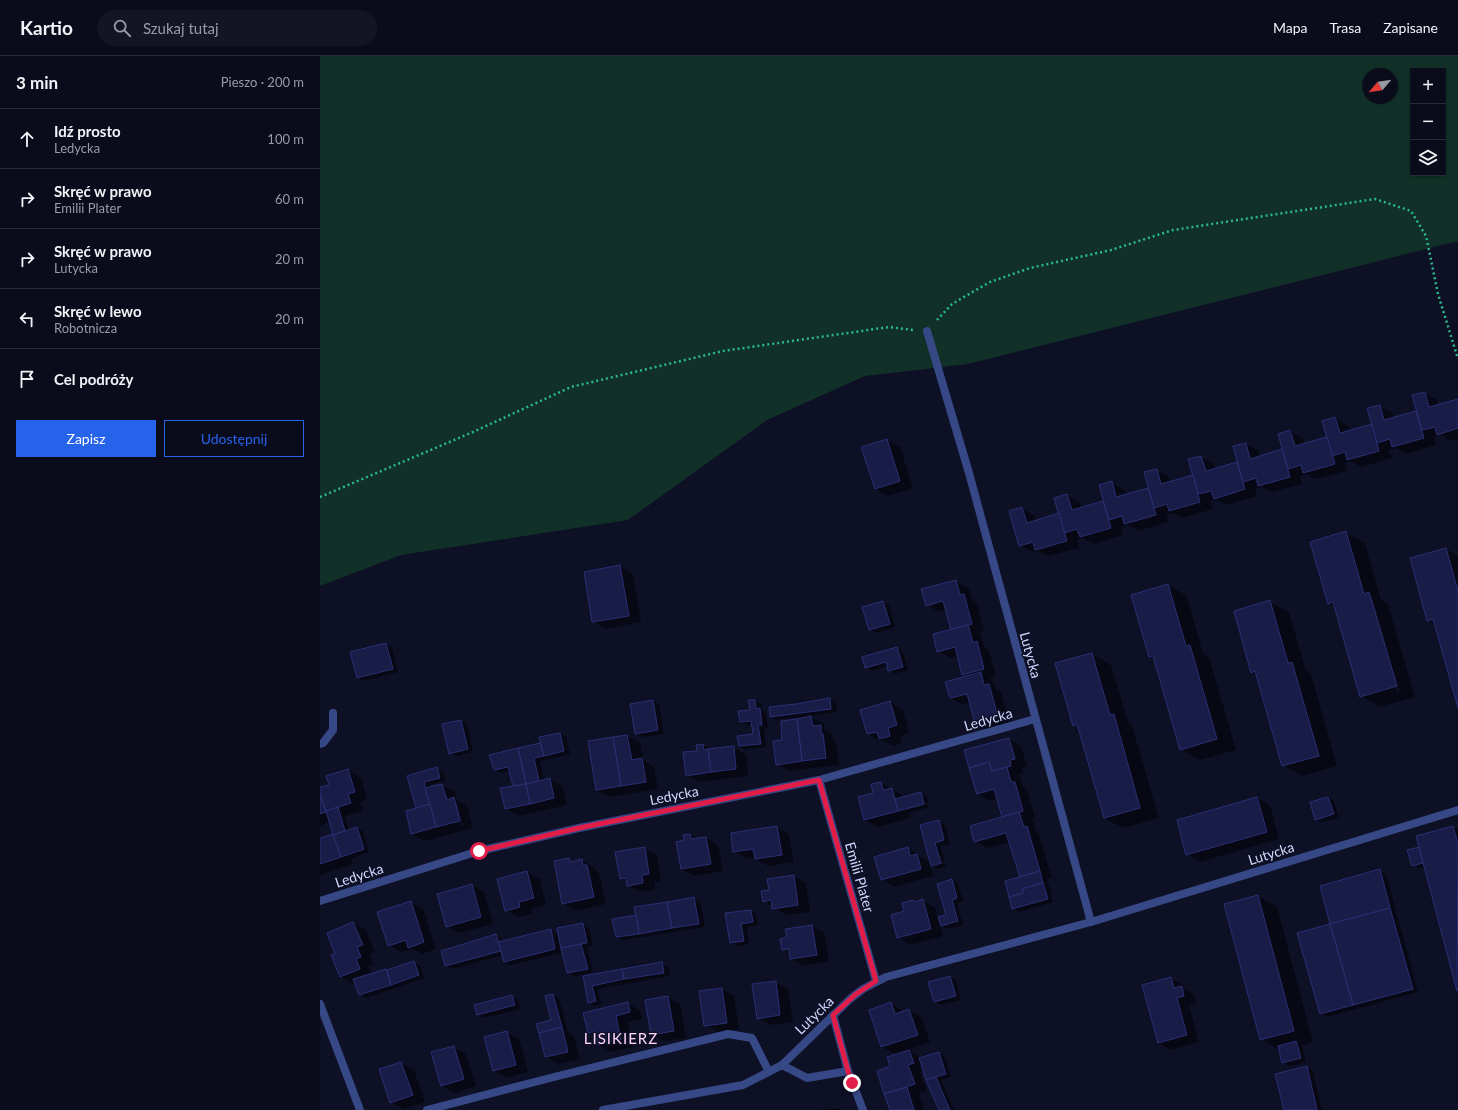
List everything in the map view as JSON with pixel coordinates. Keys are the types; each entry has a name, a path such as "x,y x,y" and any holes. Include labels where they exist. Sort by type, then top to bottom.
{"street":[{"name":"Lutycka","path":"927,331 966,465 1091,922"},
{"path":"320,744 323,743 333,730 333,713"},
{"name":"Ledycka","path":"320,901 479,851 579,828 819,780 1036,719"},
{"name":"Emilii Plater","path":"819,780 876,981"},
{"name":"Lutycka","path":"603,1110 742,1085 782,1065 856,994 876,981 900,973 1091,922 1458,810"},
{"path":"320,1004 360,1110"},
{"path":"833,1015 848,1071 862,1110"},
{"path":"426,1110 728,1034 752,1038 768,1072"},
{"path":"782,1065 807,1078 848,1071"}],"path":[{"path":"320,497 473,432 571,387 724,351 889,327 927,331 952,304 990,282 1030,268 1111,250 1173,230 1375,198 1410,211 1426,236 1438,294 1458,359"}],"green space":[{"path":"320,56 1458,56 1458,241 968,364 865,376 767,420 628,520 401,555 320,586"}],"building":[{"path":"1425,392 1429,407 1458,399 1458,428 1437,435 1435,427 1422,430 1412,395"},
{"path":"1380,405 1384,420 1416,411 1424,438 1392,447 1390,439 1377,443 1367,408"},
{"path":"1335,417 1340,433 1372,424 1379,451 1347,460 1345,452 1332,456 1322,421"},
{"path":"1290,430 1295,446 1327,437 1335,464 1303,473 1301,465 1288,469 1278,434"},
{"path":"887,439 900,481 875,489 861,447"},
{"path":"1246,443 1250,459 1282,449 1290,477 1258,486 1256,478 1243,482 1233,446"},
{"path":"1201,456 1206,471 1237,462 1245,489 1214,499 1211,491 1198,494 1188,459"},
{"path":"1157,469 1161,484 1193,475 1200,502 1169,511 1167,504 1154,508 1144,472"},
{"path":"1112,481 1116,497 1148,488 1156,515 1124,524 1122,516 1109,520 1099,485"},
{"path":"1067,494 1072,510 1103,501 1111,528 1080,537 1077,529 1064,533 1054,498"},
{"path":"1022,507 1027,523 1059,513 1067,541 1035,550 1033,542 1019,546 1009,511"},
{"path":"1346,531 1364,594 1369,592 1397,686 1360,697 1333,602 1328,604 1310,542"},
{"path":"1446,548 1458,591 1458,708 1433,619 1427,621 1410,558"},
{"path":"620,565 629,616 592,622 584,572"},
{"path":"956,580 960,595 964,594 972,624 951,630 943,601 926,606 921,589"},
{"path":"1168,584 1186,646 1190,645 1217,739 1180,750 1153,656 1149,657 1131,595"},
{"path":"1270,600 1288,663 1292,662 1319,756 1282,766 1255,671 1251,673 1234,611"},
{"path":"883,601 890,624 869,630 862,607"},
{"path":"968,625 973,643 977,641 984,669 962,675 955,647 937,652 933,634"},
{"path":"386,643 393,669 357,678 350,652"},
{"path":"897,647 903,667 888,671 886,662 865,668 862,657"},
{"path":"1092,653 1110,715 1114,714 1140,808 1104,818 1077,724 1073,726 1055,663"},
{"path":"981,672 984,685 989,684 998,717 975,723 967,694 950,698 945,682"},
{"path":"830,698 831,709 770,717 769,707"},
{"path":"653,700 658,730 635,734 630,704"},
{"path":"748,700 755,700 756,709 760,708 762,725 758,725 761,744 739,746 737,736 753,734 751,721 740,722 738,711 750,710"},
{"path":"890,701 897,725 888,728 890,736 879,739 877,732 867,734 860,710"},
{"path":"811,716 813,726 821,725 821,734 823,734 826,758 802,761 797,719"},
{"path":"797,719 802,761 776,765 773,741 782,740 781,721"},
{"path":"461,720 468,749 449,754 442,724"},
{"path":"560,733 564,751 544,756 539,737"},
{"path":"627,735 632,760 642,758 646,782 621,786 613,737"},
{"path":"613,737 621,786 596,790 588,741"},
{"path":"1009,738 1015,759 1010,760 1011,766 992,771 989,762 969,768 964,750"},
{"path":"540,743 544,756 534,758 539,781 526,784 518,748"},
{"path":"703,744 704,750 708,749 711,772 686,776 683,752 697,751 696,745"},
{"path":"734,746 736,769 711,772 708,749"},
{"path":"518,748 526,784 513,786 508,767 494,770 489,755"},
{"path":"989,762 992,771 1007,767 1011,782 1015,782 1023,811 1002,817 994,789 977,794 969,768"},
{"path":"437,767 440,778 424,782 430,804 416,808 407,776"},
{"path":"348,769 355,792 348,794 351,803 326,811 320,794 320,787 329,785 326,776"},
{"path":"550,778 554,798 530,804 526,784"},
{"path":"881,782 883,790 892,788 898,811 864,820 858,797 873,793 871,784"},
{"path":"442,784 447,800 454,797 460,821 436,827 425,788"},
{"path":"526,784 530,804 505,809 500,788"},
{"path":"921,792 924,804 898,811 895,799"},
{"path":"320,794 326,812 320,814"},
{"path":"1257,797 1267,832 1186,855 1177,820"},
{"path":"1328,797 1334,814 1315,820 1310,802"},
{"path":"430,804 436,827 411,834 406,811"},
{"path":"338,807 345,831 333,835 326,811"},
{"path":"1019,812 1024,827 1027,826 1040,871 1020,877 1006,833 974,842 970,826"},
{"path":"939,820 944,840 935,843 941,863 931,866 920,825"},
{"path":"777,826 782,855 755,859 753,849 733,852 731,833"},
{"path":"1453,826 1458,844 1457,991 1416,836"},
{"path":"357,827 364,849 341,857 333,835"},
{"path":"333,834 341,857 320,864 320,838"},
{"path":"690,834 691,839 706,837 711,864 681,869 676,842 684,840 683,835"},
{"path":"645,847 649,874 642,875 643,883 627,886 626,878 620,879 615,852"},
{"path":"908,847 910,856 917,854 921,869 881,880 874,857"},
{"path":"1419,847 1423,863 1412,866 1407,850"},
{"path":"569,858 570,862 582,859 583,865 587,865 594,897 562,904 554,861"},
{"path":"1380,869 1390,908 1330,924 1320,886"},
{"path":"527,871 534,898 519,902 520,907 505,911 497,879"},
{"path":"1040,871 1043,883 1022,889 1023,893 1009,897 1005,881"},
{"path":"794,875 798,905 772,909 771,900 763,902 761,891 769,890 767,879"},
{"path":"952,879 957,898 952,900 958,921 941,926 938,917 946,915 937,884"},
{"path":"1043,883 1048,899 1012,909 1009,897 1023,893 1022,889"},
{"path":"472,884 481,917 446,927 437,894"},
{"path":"1258,895 1294,1031 1260,1040 1224,904"},
{"path":"694,897 699,924 672,928 667,902"},
{"path":"923,899 931,929 897,938 891,915 904,911 902,903 913,900 914,902"},
{"path":"411,901 424,942 408,948 406,940 388,946 377,912"},
{"path":"667,902 672,928 639,934 634,907"},
{"path":"1390,908 1413,989 1353,1005 1330,924"},
{"path":"751,910 753,922 741,924 744,941 730,943 725,913"},
{"path":"636,915 639,934 616,937 612,919"},
{"path":"353,922 363,945 357,947 361,957 356,959 360,969 340,977 331,955 335,954 327,933"},
{"path":"583,923 587,943 561,948 557,928"},
{"path":"1330,924 1353,1005 1320,1014 1297,933"},
{"path":"812,925 817,955 790,959 789,949 782,950 780,939 787,937 785,929"},
{"path":"551,929 555,949 504,962 498,942"},
{"path":"496,934 501,951 445,966 441,951"},
{"path":"581,944 588,969 567,973 561,948"},
{"path":"414,961 419,975 391,985 387,970"},
{"path":"662,962 664,973 624,979 622,969"},
{"path":"386,969 391,985 359,995 353,979"},
{"path":"622,969 624,979 592,986 596,1001 588,1003 583,976"},
{"path":"950,976 956,996 934,1002 928,982"},
{"path":"1171,977 1174,988 1182,986 1184,996 1177,998 1187,1035 1158,1043 1142,985"},
{"path":"776,981 780,1015 757,1019 752,984"},
{"path":"722,988 727,1023 704,1026 699,991"},
{"path":"553,994 562,1027 539,1033 536,1024 551,1020 545,996"},
{"path":"512,995 515,1005 477,1015 474,1005"},
{"path":"668,996 674,1031 651,1035 645,1000"},
{"path":"628,1002 630,1012 616,1016 621,1040 598,1045 595,1031 588,1033 583,1013"},
{"path":"891,1002 895,1014 909,1009 918,1035 881,1047 869,1010"},
{"path":"562,1027 568,1052 545,1057 539,1033"},
{"path":"507,1031 516,1065 493,1071 484,1037"},
{"path":"1296,1041 1301,1058 1282,1063 1278,1046"},
{"path":"454,1046 464,1079 441,1086 431,1052"},
{"path":"909,1050 914,1063 908,1065 915,1084 884,1094 877,1071 890,1066 887,1057"},
{"path":"939,1052 946,1074 926,1080 919,1058"},
{"path":"401,1062 413,1095 390,1103 379,1069"},
{"path":"1307,1066 1317,1110 1284,1110 1275,1074"},
{"path":"936,1077 950,1110 939,1110 926,1080"},
{"path":"907,1087 914,1110 890,1110 884,1094"}],"district":[{"name":"LISIKIERZ","path":"621,1038"}],"route":[{"path":"479,851 688,805 819,780 876,981 856,994 833,1015 852,1083"}]}
